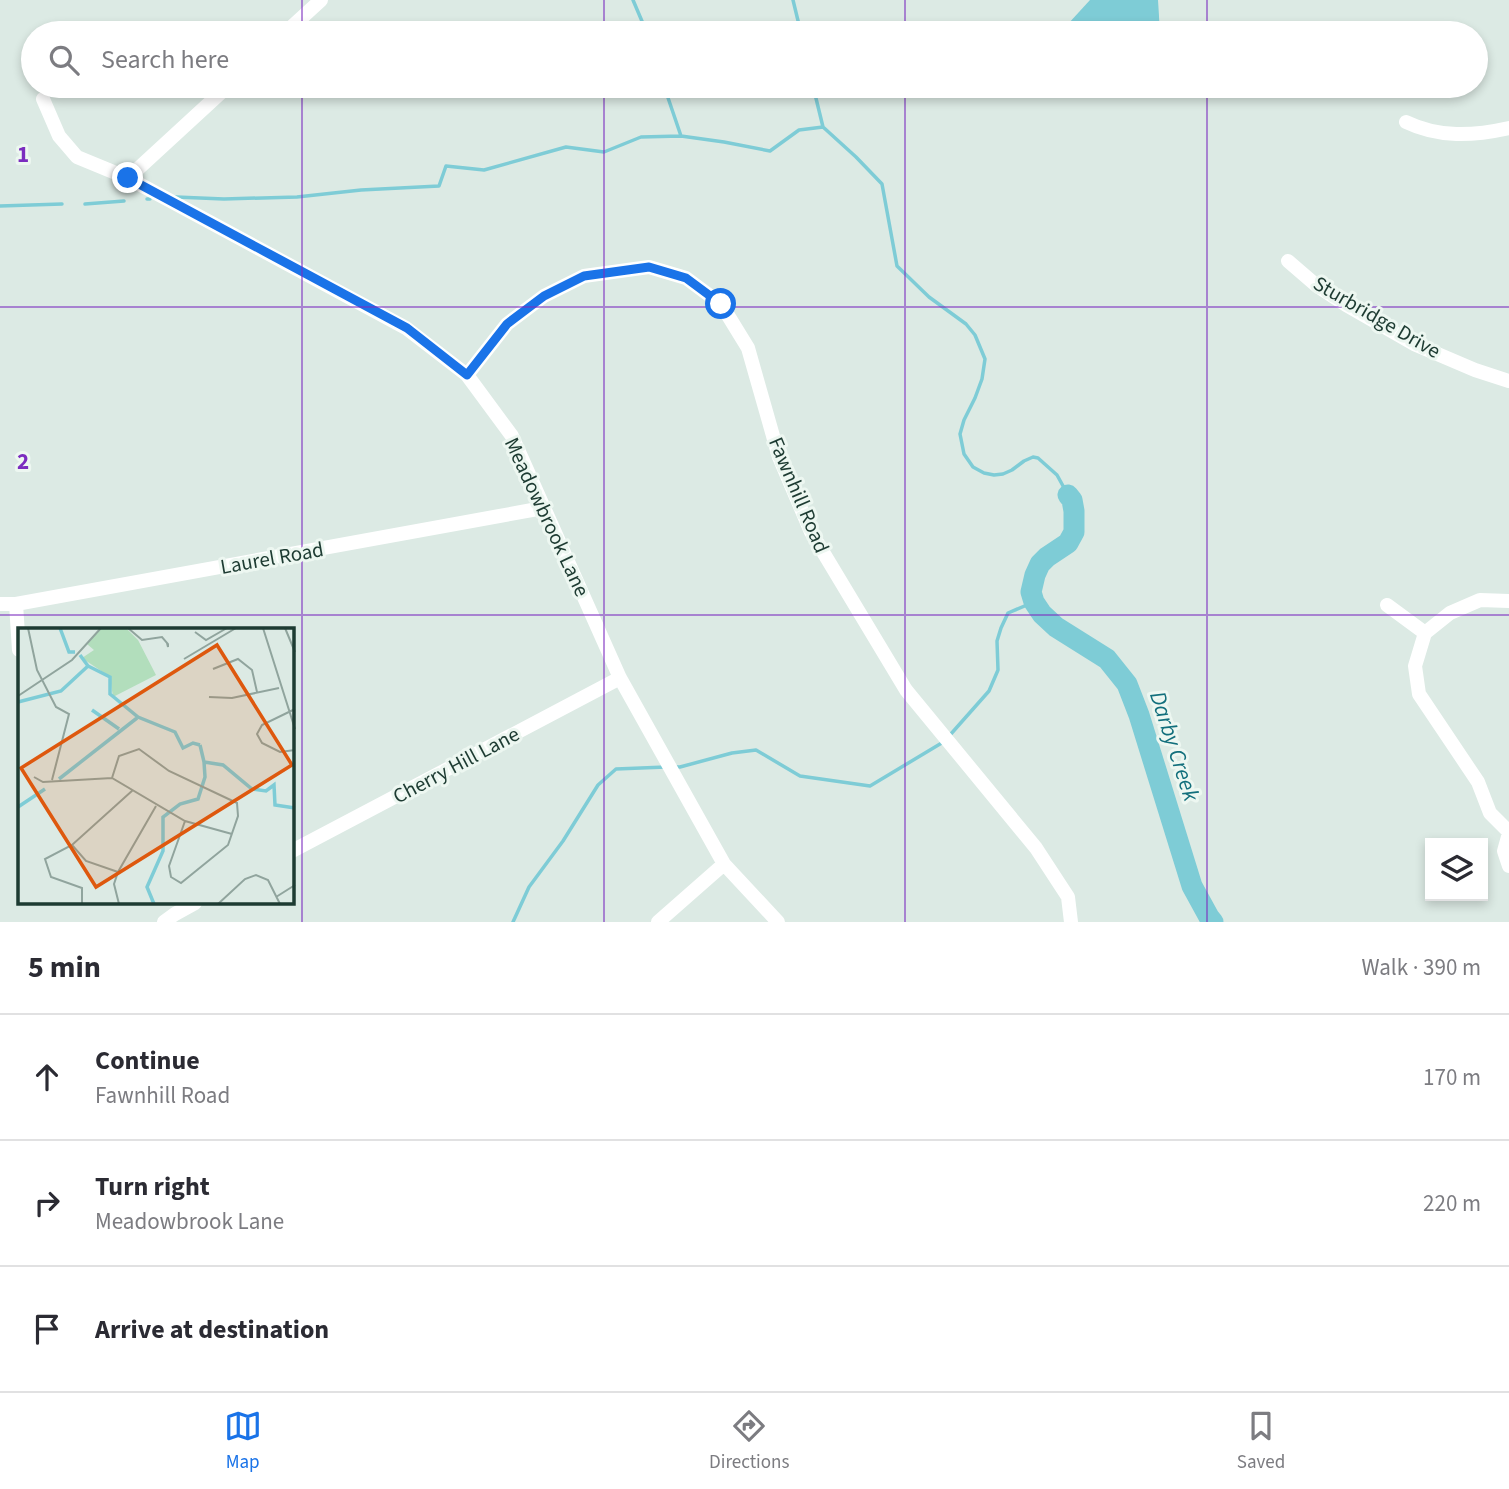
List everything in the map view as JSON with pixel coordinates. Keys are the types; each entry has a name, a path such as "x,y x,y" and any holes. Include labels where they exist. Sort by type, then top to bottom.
{"street":[{"path":"298,21 321,0"},
{"path":"128,178 215,98"},
{"name":"Meadowbrook Lane","path":"43,99 59,136 77,157 128,178 407,328 467,375 512,436 620,678 724,864 778,922"},
{"path":"1405,122 1440,134 1478,134 1509,128"},
{"name":"Sturbridge Drive","path":"1288,261 1317,286 1414,344 1509,381"},
{"name":"Fawnhill Road","path":"467,375 507,324 544,296 584,276 649,267 686,278 721,304 748,348 779,457 811,533 906,690 1042,858 1068,897 1070,922"},
{"name":"Laurel Road","path":"0,604 16,604 544,509"},
{"path":"1509,601 1480,600 1450,613 1424,633 1415,666 1419,694 1478,782 1490,813 1509,832 1504,851 1509,866"},
{"path":"16,604 18,635"},
{"path":"1387,605 1424,633"},
{"name":"Cherry Hill Lane","path":"294,850 620,678"},
{"path":"658,922 724,864"},
{"path":"168,913 192,904"}],"water":[{"path":"1090,0 1158,0 1159,21 1071,21"}],"waterway":[{"path":"633,0 642,21"},
{"name":"Darby Creek","path":"793,0 798,21"},
{"path":"668,98 681,136"},
{"name":"Darby Creek","path":"816,98 823,127 882,184 897,266 929,297 966,324 975,335 985,359 982,379 960,434 964,454 973,467 994,475 1012,470 1033,457 1038,458 1057,475 1068,495"},
{"path":"176,197 297,197 439,186 446,166 484,170 566,147 604,152 641,137 681,136 770,151 799,130 823,127"},
{"path":"85,204 124,201"},
{"path":"0,206 62,204"},
{"name":"Darby Creek","path":"1068,495 1074,511 1074,532 1068,543 1040,564 1031,592 1034,602 1056,627 1107,659 1127,684 1192,886 1213,922"},
{"path":"950,735 989,691 998,670 997,641 1008,613 1034,602"},
{"path":"674,767 756,750 800,776 870,786 945,741"},
{"path":"513,922 529,887 563,841 598,785 616,769 666,767"}],"route":[{"path":"128,178 407,328 467,375 507,324 544,296 584,276 649,267 686,278 721,304"}]}
